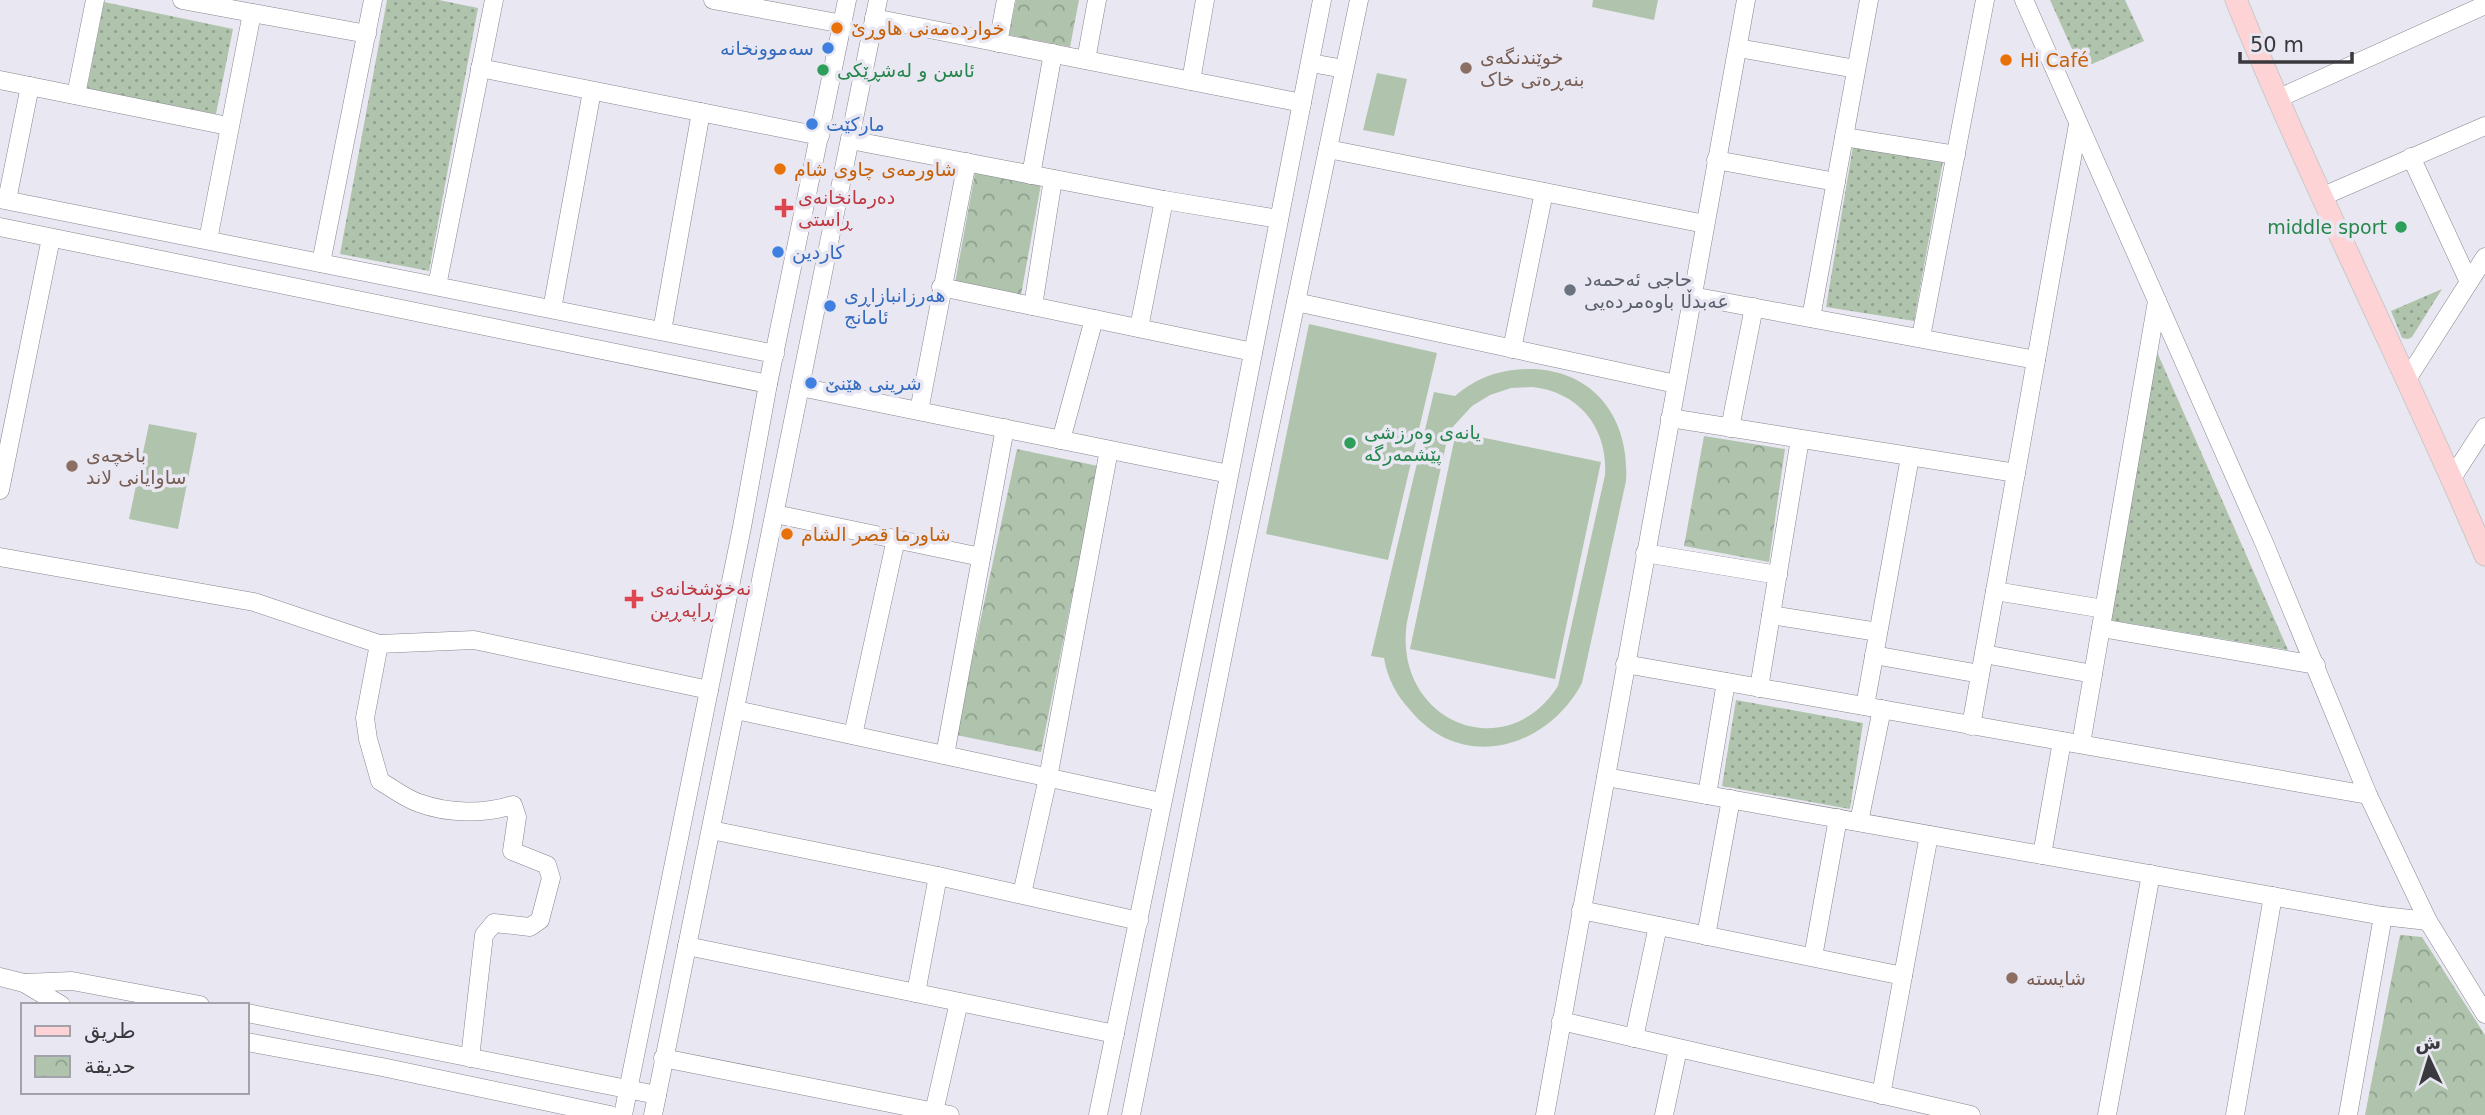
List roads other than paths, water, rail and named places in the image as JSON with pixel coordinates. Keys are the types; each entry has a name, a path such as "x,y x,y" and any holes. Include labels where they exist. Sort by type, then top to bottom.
{"main road":[{"path":"2236,0 2277,99 2485,555"}],"street":[{"path":"76,95 94,0"},
{"path":"182,0 367,34"},
{"path":"321,263 373,0"},
{"path":"437,286 492,0"},
{"path":"623,1115 768,384 848,0"},
{"path":"653,1115 878,0"},
{"path":"998,43 1006,0"},
{"path":"1086,60 1097,0"},
{"path":"1191,81 1205,0"},
{"path":"1098,1115 1212,563 1322,0"},
{"path":"1131,1115 1240,570 1359,0"},
{"path":"1545,1115 1746,0"},
{"path":"1811,318 1869,0"},
{"path":"1921,337 1985,0"},
{"path":"2024,0 2316,665 2368,795 2428,920 2485,1014"},
{"path":"721,1 843,24"},
{"path":"2277,99 2485,5"},
{"path":"208,240 252,13"},
{"path":"874,18 1302,103"},
{"path":"1738,48 1856,69"},
{"path":"1031,175 1053,54"},
{"path":"1311,63 1344,69"},
{"path":"480,68 820,136"},
{"path":"0,80 228,126"},
{"path":"30,86 4,199 775,354"},
{"path":"552,309 592,91"},
{"path":"662,331 701,112"},
{"path":"1971,726 2078,124"},
{"path":"2321,197 2485,126"},
{"path":"1844,137 1956,155"},
{"path":"850,140 1164,200 1279,219"},
{"path":"1328,149 1705,224"},
{"path":"2411,157 2469,282"},
{"path":"1716,160 1836,182"},
{"path":"919,411 967,162"},
{"path":"1033,306 1053,179"},
{"path":"1512,349 1544,191"},
{"path":"1139,328 1164,200"},
{"path":"0,228 768,384"},
{"path":"0,490 51,238"},
{"path":"2406,381 2485,257"},
{"path":"352,299 358,270"},
{"path":"941,287 1253,352"},
{"path":"1692,296 2036,360"},
{"path":"2081,744 2157,301"},
{"path":"1296,302 1676,384"},
{"path":"1730,428 1754,307"},
{"path":"1061,440 1094,319"},
{"path":"800,387 1229,474"},
{"path":"1670,418 2016,473"},
{"path":"2452,478 2485,427"},
{"path":"945,755 1005,428"},
{"path":"1759,688 1800,439"},
{"path":"1022,894 1048,779 1109,450"},
{"path":"1859,822 1873,708 1874,654 1910,457"},
{"path":"775,514 981,557"},
{"path":"853,735 896,539"},
{"path":"1646,553 1778,575"},
{"path":"0,557 254,602 379,644 474,640 709,690"},
{"path":"1212,563 1240,570"},
{"path":"1995,591 2104,609"},
{"path":"1771,615 1878,632"},
{"path":"2101,628 2316,665"},
{"path":"379,644 365,718 380,781 418,803 450,810 490,812 513,805 517,817 512,851 547,865 551,878 540,920 530,927 494,923 484,935 470,1058"},
{"path":"1874,654 1980,674"},
{"path":"1984,654 2093,674"},
{"path":"1625,664 2368,795"},
{"path":"1707,795 1726,682"},
{"path":"736,710 1161,802"},
{"path":"2042,855 2062,741"},
{"path":"1606,777 2383,916 2428,920"},
{"path":"1706,936 1731,799"},
{"path":"1813,957 1838,818"},
{"path":"710,830 938,876 1139,921"},
{"path":"1881,1095 1929,835"},
{"path":"2107,1115 2151,874"},
{"path":"916,993 938,876"},
{"path":"2235,1115 2273,896"},
{"path":"1581,910 1903,976"},
{"path":"2348,1115 2383,916"},
{"path":"1634,1038 1658,926"},
{"path":"687,946 1115,1034"},
{"path":"0,977 24,983 72,981 189,1003"},
{"path":"1126,981 1156,986"},
{"path":"24,983 58,1003"},
{"path":"663,1058 888,1109 942,1113 959,1002"},
{"path":"248,1013 657,1095"},
{"path":"1560,1021 1969,1115"},
{"path":"382,1067 387,1040"},
{"path":"248,1041 610,1115"},
{"path":"1664,1115 1678,1049"}],"place":[{"name":"خواردەمەنی هاوڕێ","path":"837,28"},
{"name":"سەموونخانە","path":"828,48"},
{"name":"Hi Café","path":"2006,60"},
{"name":"خوێندنگەی بنەڕەتی خاک","path":"1466,68"},
{"name":"ئاسن و لەشڕێکی","path":"823,70"},
{"name":"مارکێت","path":"812,124"},
{"name":"شاورمەی چاوی شام","path":"780,169"},
{"name":"دەرمانخانەی ڕاستی","path":"784,208"},
{"name":"middle sport","path":"2401,227"},
{"name":"كاردين","path":"778,252"},
{"name":"حاجی ئەحمەد عەبدڵا باوەمردەیی","path":"1570,290"},
{"name":"هەرزانبازاڕی ئامانج","path":"830,306"},
{"name":"شرینی هێنێ","path":"811,383"},
{"name":"یانەی وەرزشی پێشمەرگە","path":"1350,443"},
{"name":"باخچەی ساوایانی لاند","path":"72,466"},
{"name":"شاورما قصر الشام","path":"787,534"},
{"name":"نەخۆشخانەی ڕاپەڕین","path":"634,599"},
{"name":"شایستە","path":"2012,978"}]}
